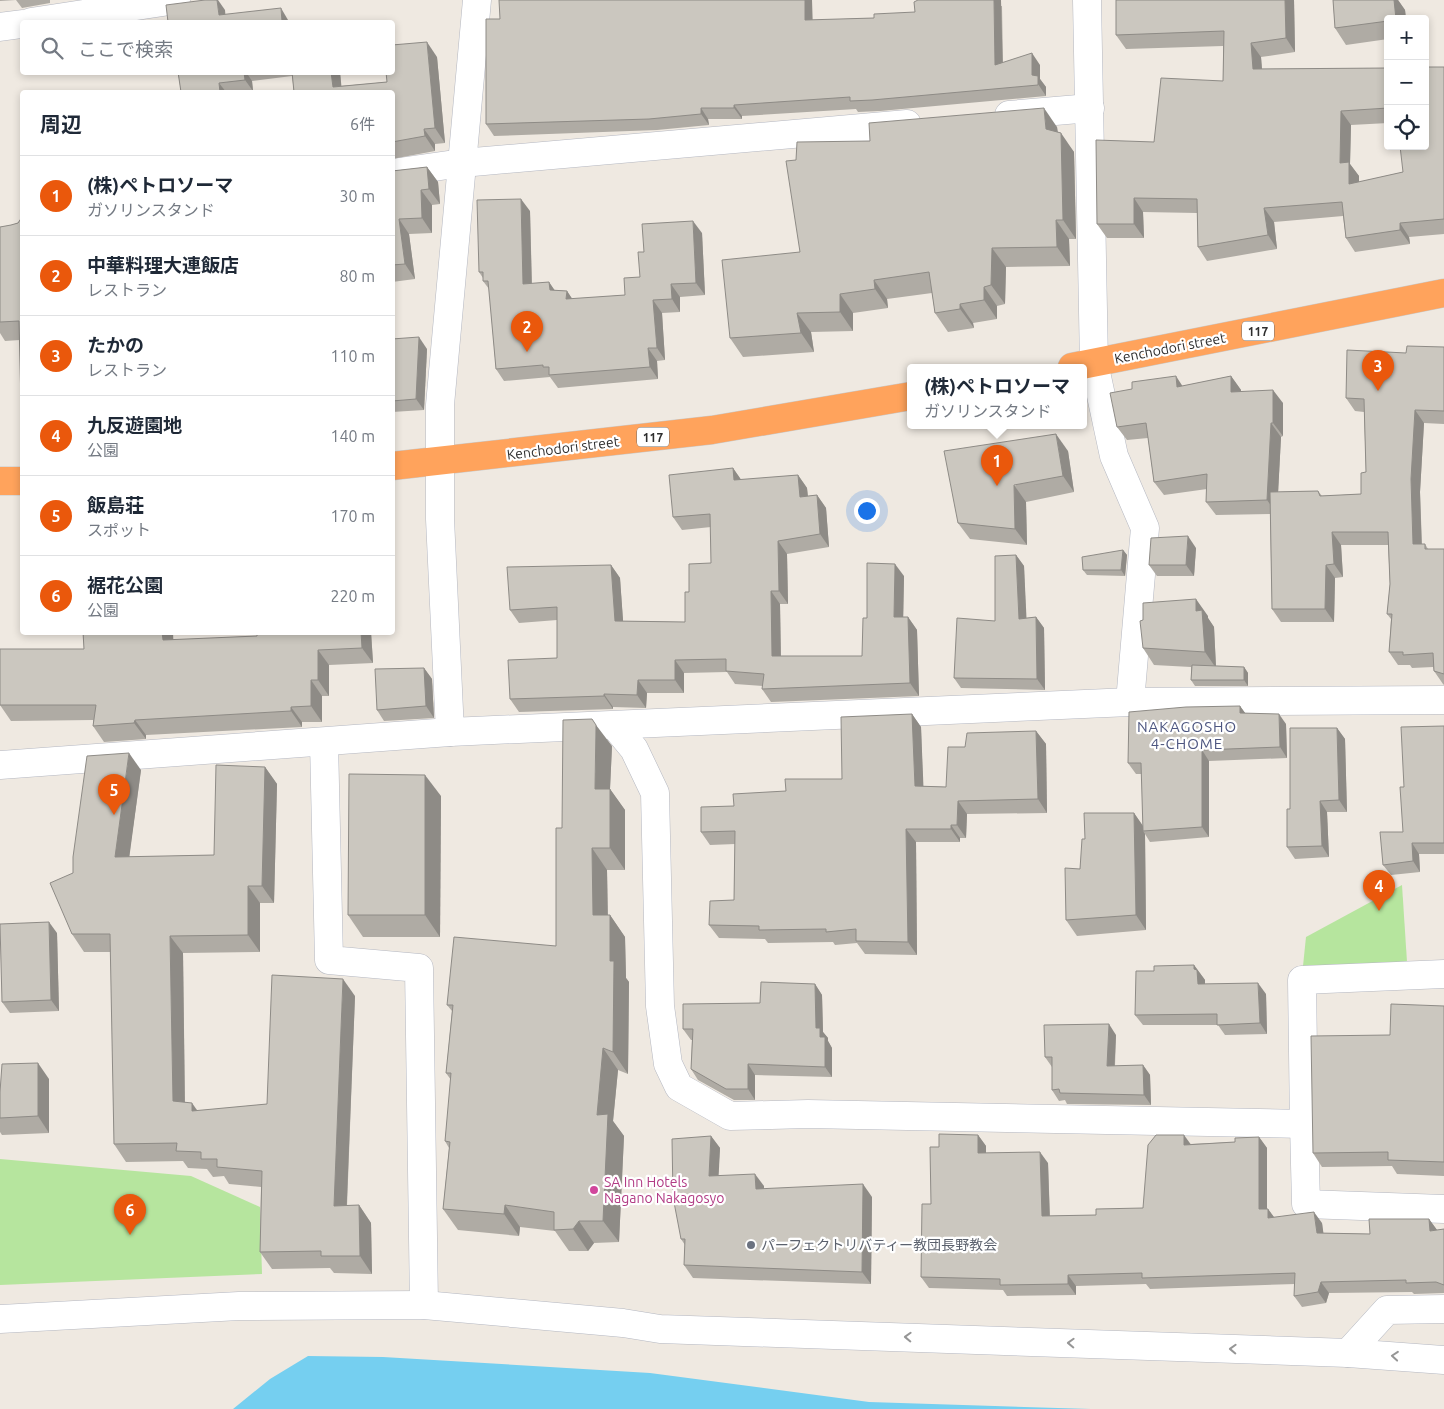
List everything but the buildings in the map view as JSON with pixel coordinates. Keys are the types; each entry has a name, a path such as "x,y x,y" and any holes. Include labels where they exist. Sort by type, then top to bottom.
{"highway":[{"name":"Kenchodori street","path":"1087,364 1444,293"},
{"name":"Kenchodori street","path":"395,466 440,463 712,430 907,397"},
{"path":"0,481 20,481"}],"street":[{"path":"44,20 176,0"},
{"path":"450,732 440,519 440,405 476,0"},
{"path":"1083,364 1090,108 1087,0"},
{"path":"0,27 20,24"},
{"path":"982,117 1090,108"},
{"path":"395,173 462,163 933,122"},
{"path":"1087,377 1114,456 1145,528 1130,702"},
{"path":"0,765 450,732 1130,702 1444,700"},
{"path":"615,726 634,749 655,794 660,1006 668,1064 679,1087 730,1116 818,1114 1304,1124"},
{"path":"324,742 329,960 419,968 424,1305"},
{"path":"1444,974 1302,980 1306,1204 1444,1209"},
{"path":"0,1320 239,1306 424,1305 623,1323 660,1329 1348,1352 1444,1360"},
{"path":"1348,1352 1387,1310 1444,1309"}],"green space":[{"path":"1402,885 1407,962 1303,966 1306,937"},
{"path":"0,1159 191,1176 260,1207 262,1274 0,1285"}],"water":[{"path":"308,1356 383,1357 650,1373 869,1402 1091,1409 233,1409 270,1379"}],"place":[{"name":"中華料理大連飯店","path":"527,352"},
{"name":"たかの","path":"1378,391"},
{"name":"(株)ペトロソーマ","path":"997,486"},
{"name":"飯島荘","path":"114,815"},
{"name":"九反遊園地","path":"1379,911"},
{"name":"SA Inn Hotels Nagano Nakagosyo","path":"594,1190"},
{"name":"裾花公園","path":"130,1235"},
{"name":"パーフェクトリバティー教団長野教会","path":"751,1245"}],"district":[{"name":"NAKAGOSHO 4-CHOME","path":"1187,734"}]}
